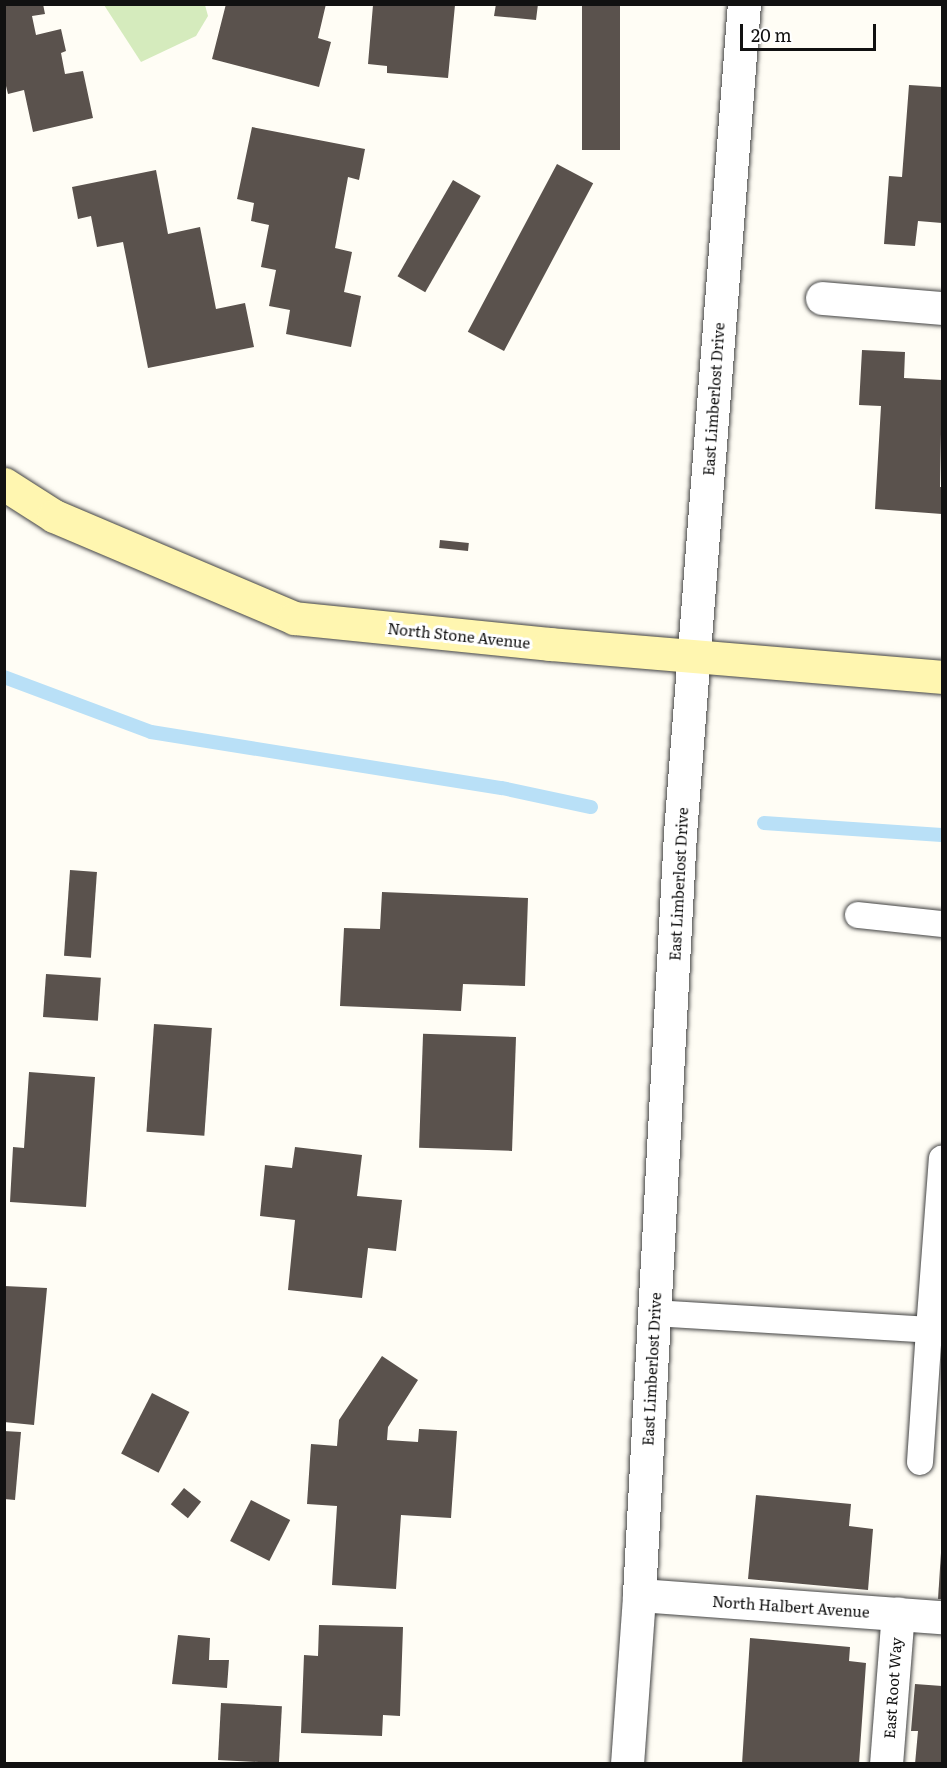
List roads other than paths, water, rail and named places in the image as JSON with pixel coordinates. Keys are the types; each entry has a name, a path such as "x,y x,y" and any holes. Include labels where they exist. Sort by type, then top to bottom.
{"main road":[{"name":"North Stone Avenue","path":"4,484 54,516 294,618 942,677"}],"street":[{"name":"East Limberlost Drive","path":"627,1764 639,1595 680,833 744,4"},
{"path":"822,298 942,308"},
{"name":"North Halbert Avenue","path":"639,1595 942,1617"},
{"name":"East Root Way","path":"886,1764 898,1613"}],"lane":[{"path":"858,915 942,924"},
{"path":"920,1462 942,1158"},
{"path":"654,1313 929,1330"}],"waterway":[{"path":"4,677 151,732 502,788 591,807"},
{"path":"764,823 942,835"}]}
